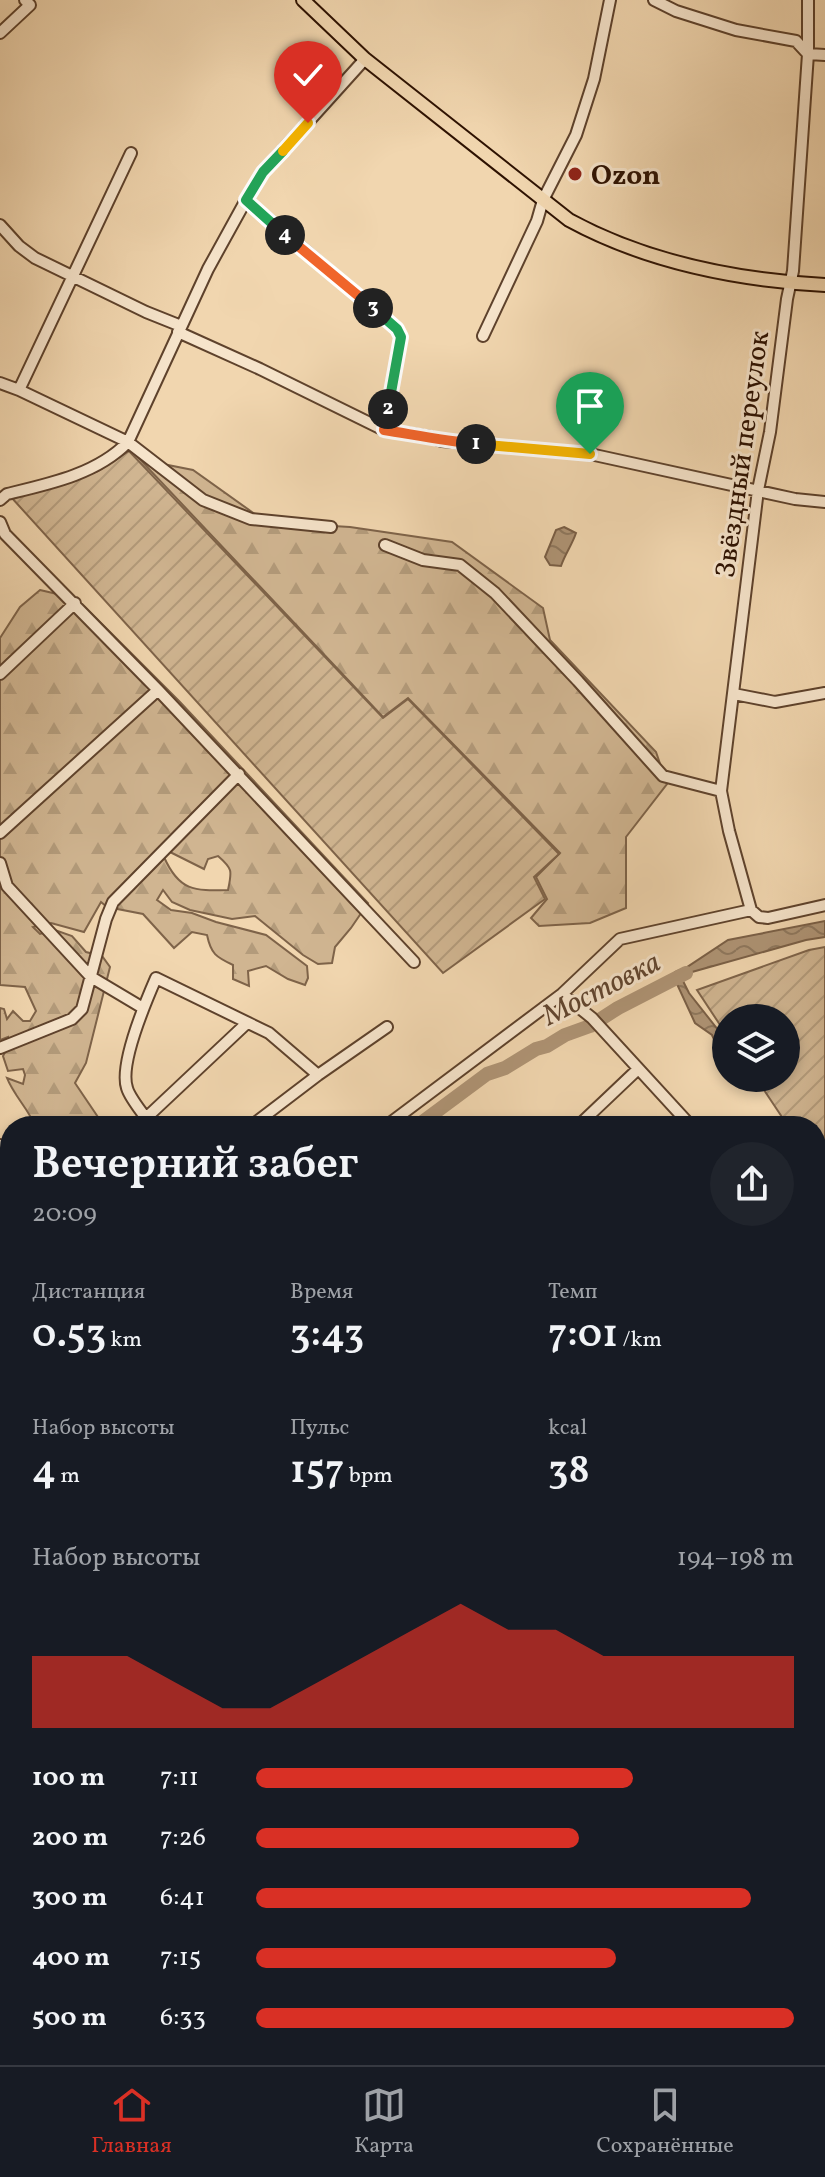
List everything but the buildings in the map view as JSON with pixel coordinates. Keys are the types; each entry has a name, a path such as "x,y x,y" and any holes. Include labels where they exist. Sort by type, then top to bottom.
{"main road":[{"path":"303,0 365,59 569,220 598,236 715,273 825,285"}],"street":[{"path":"0,33 30,5 25,0"},
{"path":"483,336 537,221 543,200 576,135 594,79 610,0"},
{"path":"654,0 676,11 736,30 796,41 808,54 825,55"},
{"name":"Звёздный переулок","path":"751,910 721,791 758,490 770,432 793,271 808,54 808,0"},
{"path":"0,500 7,494 98,465 115,455 128,442 208,269 263,172 365,59"},
{"path":"19,390 131,153"},
{"path":"246,200 397,329 401,337 384,430"},
{"path":"0,225 35,258 384,430 442,441 590,454 795,499 825,502"},
{"path":"0,383 128,442 203,500 251,519 331,527"},
{"path":"0,522 5,534 239,774 414,962"},
{"path":"385,545 423,560 460,565 495,593 663,776 721,791"},
{"path":"0,674 75,603"},
{"path":"0,833 158,690"},
{"path":"734,694 775,702 825,693"},
{"path":"0,1048 79,1014 113,902 239,774"},
{"path":"0,863 7,886 91,977 143,1008"},
{"path":"399,1116 562,994 620,939 751,910 759,917 768,918 825,905"},
{"path":"145,1116 127,1089 126,1067 143,1008 156,978 269,1033 318,1075"},
{"path":"562,994 596,1022 682,1116"},
{"path":"155,1116 247,1023"},
{"path":"264,1116 387,1027"},
{"path":"589,1116 638,1069"}],"green space":[{"path":"131,450 147,450 163,464 193,470 266,522 350,527 452,542 543,608 550,640 656,752 667,784 626,837 626,908 590,923 539,926 531,918 547,899 536,877 560,853 408,698 383,717"},
{"path":"129,451 383,718 408,699 559,854 534,877 545,899 443,973 11,497 98,471"},
{"path":"40,590 74,598 179,701 368,903 335,947 332,963 318,964 255,916 232,919 190,910 172,902 163,890 157,900 171,910 192,913 266,935 307,966 305,985 266,966 248,971 249,986 233,979 233,965 215,954 207,935 192,932 174,948 143,914 107,907 101,902 84,932 51,923 33,927 40,934 55,930 72,936 86,952 102,956 110,967 86,1063 75,1083 97,1116 30,1116 7,1078 23,1084 25,1075 23,1069 8,1071 3,1056 8,1047 8,1037 0,1040 0,1008 4,1009 7,1019 13,1011 23,1021 30,1021 36,1011 25,987 0,985 0,638 20,607","holes":["170,852 204,869 208,859 218,856 226,864 230,871 228,890 189,887 176,877 164,857"]},
{"path":"825,947 825,1116 781,1116 765,1092 800,1092 800,1004 712,1004 712,1013 697,990"}],"water":[{"path":"564,527 576,533 561,566 550,565 545,557 556,530"},
{"path":"825,921 825,937 692,972 682,979 712,1022 712,1035 695,1023 677,984 670,982 675,972 728,940"}],"waterway":[{"name":"Мостовка","path":"430,1116 487,1074 505,1068 565,1035 590,1026 686,973"}],"place":[{"name":"Ozon","path":"575,174"}],"route":[{"path":"308,123 263,172 246,200 397,329 401,337 384,430 442,441 590,454"}]}
